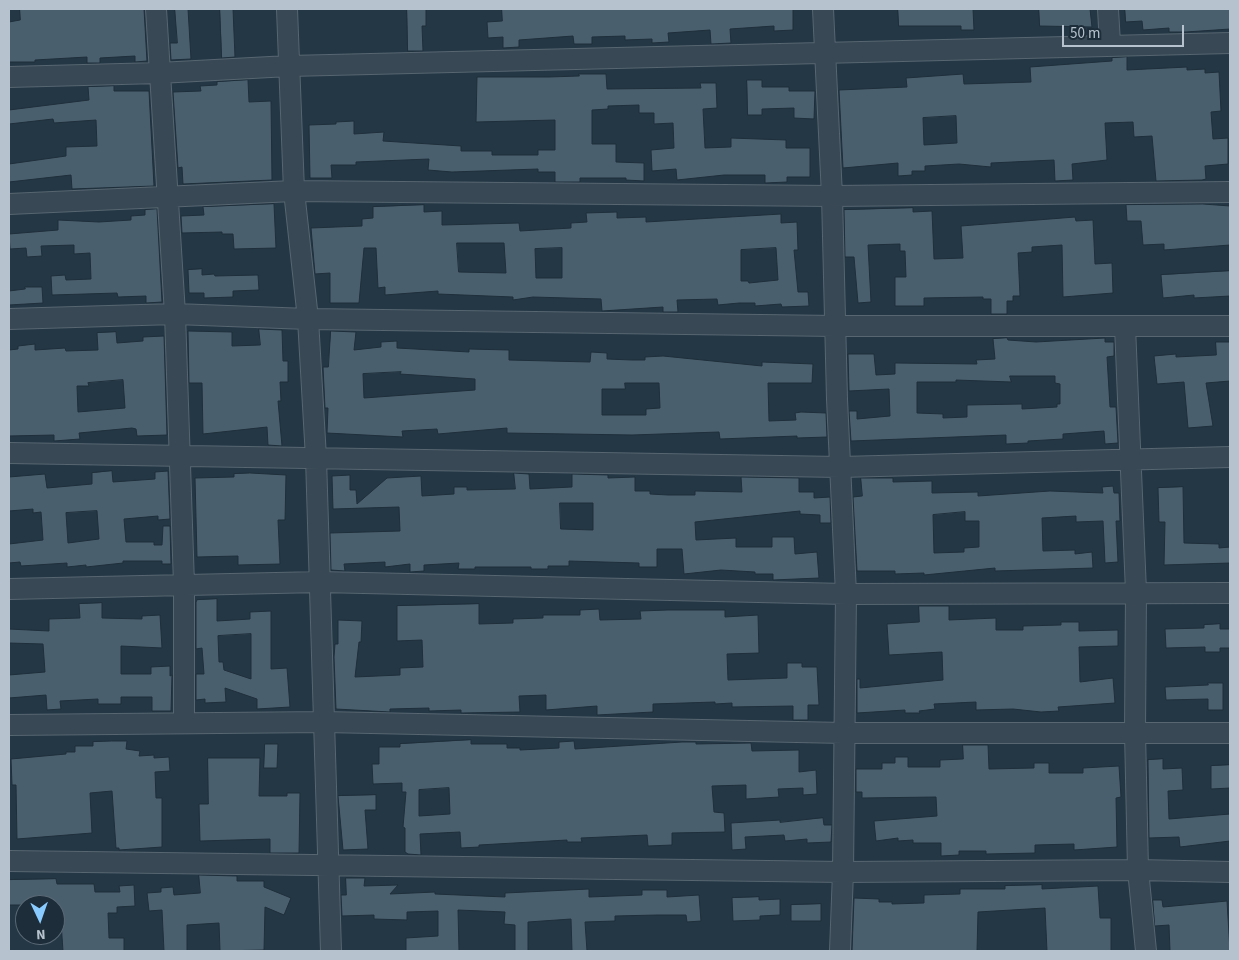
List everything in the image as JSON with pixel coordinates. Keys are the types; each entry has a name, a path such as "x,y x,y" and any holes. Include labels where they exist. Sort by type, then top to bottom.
{"street":[{"path":"156,9 175,314 184,585 184,723"},
{"path":"287,9 294,191 308,319 316,458 331,951"},
{"path":"824,9 846,594 843,872 840,951"},
{"path":"1108,9 1110,44"},
{"path":"9,77 159,73 289,66 1110,44 1230,43"},
{"path":"9,204 294,191 832,196 1230,192"},
{"path":"9,319 175,314 308,319 836,326 1230,326"},
{"path":"1125,326 1136,592 1135,732 1138,870 1146,951"},
{"path":"9,453 840,467 1230,457"},
{"path":"9,589 320,582 846,594 1230,593"},
{"path":"9,725 324,722 844,732 1230,733"},
{"path":"9,861 843,872 1138,870 1230,872"}],"building":[{"path":"20,9 144,9 147,61 135,62 135,56 100,58 100,63 87,63 87,57 35,60 35,62 9,62 9,22 20,20"},
{"path":"175,9 188,9 191,59 171,60 170,43 177,43"},
{"path":"220,9 233,9 235,57 222,58"},
{"path":"407,9 426,9 426,26 422,26 423,51 408,51"},
{"path":"502,9 793,9 793,30 774,31 774,26 730,29 731,43 711,44 710,30 668,33 669,42 652,43 652,39 625,40 625,36 592,37 592,44 574,44 573,36 519,40 519,47 503,48 503,37 488,38 487,22 502,21"},
{"path":"898,9 973,9 974,30 961,30 961,26 899,26"},
{"path":"1039,9 1090,9 1092,27 1040,26"},
{"path":"1125,9 1230,9 1230,29 1186,32 1169,32 1169,28 1143,30 1142,21 1126,22"},
{"path":"1127,57 1127,70 1187,67 1187,70 1205,69 1205,73 1219,72 1221,111 1211,112 1213,139 1228,138 1228,164 1205,166 1206,179 1202,180 1156,181 1152,136 1134,137 1133,122 1105,123 1107,160 1072,164 1073,180 1055,181 1054,160 991,163 991,167 959,164 925,166 925,171 912,171 912,175 898,176 898,163 843,168 839,90 907,87 906,78 963,74 964,84 1031,82 1030,67 1112,61 1112,58","holes":["956,116 957,143 924,145 923,118"]},
{"path":"579,74 606,74 607,89 701,88 700,83 716,83 717,108 703,109 705,148 731,147 731,138 786,140 786,148 810,148 810,177 787,177 787,182 765,183 765,175 724,175 677,180 676,169 652,171 651,150 674,148 673,123 654,124 654,113 639,113 639,105 608,106 608,109 592,110 592,144 616,144 616,162 644,163 644,181 626,180 626,178 580,178 580,182 555,182 555,172 538,172 538,169 452,172 428,170 429,159 356,162 356,165 331,165 332,178 310,178 309,125 354,121 354,134 384,132 383,141 461,146 461,151 492,151 492,155 538,155 538,150 555,150 555,120 476,122 477,77 549,77 579,76"},
{"path":"248,80 249,102 271,101 272,180 183,184 182,167 178,168 173,92 201,91 200,86 217,85 217,82"},
{"path":"747,80 762,80 762,87 789,87 789,91 815,91 814,119 794,118 794,108 762,109 762,115 748,115"},
{"path":"114,86 114,91 149,91 154,186 72,189 71,175 9,182 9,164 66,156 66,147 97,146 96,120 54,123 53,119 9,124 9,110 89,100 88,87"},
{"path":"274,204 276,248 234,249 233,234 222,234 222,232 182,233 181,216 204,215 203,207"},
{"path":"1203,204 1230,206 1230,245 1164,250 1164,244 1143,245 1141,221 1127,221 1126,205"},
{"path":"424,205 424,212 442,211 442,225 519,223 520,231 571,228 571,223 587,222 586,213 617,212 617,218 646,217 646,222 781,214 781,223 797,222 798,250 794,250 798,292 808,292 809,306 782,307 781,304 755,306 755,303 718,305 717,299 677,300 678,312 663,312 663,307 602,311 601,299 533,297 513,300 513,297 438,294 438,291 385,295 385,287 378,288 376,248 364,248 359,303 330,303 330,273 315,274 311,228 362,226 362,219 373,218 373,207","holes":["457,243 504,243 506,273 459,272","562,248 562,278 536,278 535,249","776,248 778,280 749,283 748,281 741,281 741,250"]},
{"path":"913,208 913,212 932,211 934,259 963,258 961,226 1075,217 1076,221 1093,220 1095,264 1112,263 1113,293 1063,297 1062,245 1032,247 1032,252 1018,253 1020,296 1013,296 1013,301 1007,301 1007,314 991,314 991,299 983,299 983,297 924,298 924,306 895,306 895,277 906,277 905,251 900,251 900,244 868,245 871,302 858,303 854,257 845,257 844,210"},
{"path":"157,209 162,302 146,303 146,296 118,297 117,293 52,295 51,276 65,275 66,280 91,279 90,253 74,254 74,245 41,246 42,256 27,257 26,248 10,249 9,234 58,230 58,220 99,222 131,220 131,216 145,215 145,210"},
{"path":"202,269 202,275 258,275 259,290 233,291 233,297 204,298 204,293 189,293 188,270"},
{"path":"1230,271 1230,296 1194,298 1194,295 1163,298 1161,275"},
{"path":"25,287 42,287 43,303 9,305 9,291 25,289"},
{"path":"259,329 282,330 283,361 288,361 288,382 280,382 281,401 278,401 282,446 268,445 267,427 203,434 202,383 189,383 188,331 232,332 232,346 260,345"},
{"path":"331,331 356,332 354,350 381,347 381,342 397,341 397,348 469,352 469,349 509,350 509,360 590,362 591,352 607,353 607,359 645,360 645,357 663,356 762,366 762,362 813,364 812,383 768,383 769,421 796,420 795,413 801,412 826,413 827,437 797,438 797,436 720,439 719,432 632,435 507,433 507,428 438,434 437,429 402,431 403,437 327,433 328,408 325,408 323,367 328,367","holes":["401,372 400,374 475,379 475,390 364,398 363,374","625,383 659,383 660,408 646,409 646,415 602,415 602,389 625,389"]},
{"path":"116,332 117,343 143,341 143,337 164,336 167,435 137,436 136,429 132,428 79,433 80,439 54,441 54,435 9,436 9,350 18,349 18,346 35,344 35,350 65,348 66,351 98,350 97,333","holes":["123,380 125,408 78,412 77,386 89,386 88,383"]},
{"path":"1007,338 1008,340 1036,342 1105,338 1105,342 1114,342 1114,356 1107,357 1110,407 1116,407 1118,443 1105,444 1104,431 1063,434 1063,439 1006,444 1006,435 851,441 849,411 857,411 857,419 890,416 889,389 849,391 848,354 874,354 876,375 895,374 895,363 977,364 976,360 995,359 993,339","holes":["1010,376 1055,376 1055,383 1060,384 1060,404 1057,404 1057,407 1022,409 1022,404 967,405 967,417 943,418 943,414 917,413 917,382 956,382 956,380 1011,382"]},
{"path":"1216,342 1230,342 1230,381 1206,383 1213,426 1188,428 1184,382 1157,384 1154,356 1176,354 1176,357 1216,355"},
{"path":"112,471 113,482 155,479 155,472 168,471 170,519 158,520 158,516 124,519 126,542 154,542 154,545 162,545 163,526 170,526 171,564 162,564 162,561 123,561 123,563 86,567 86,565 67,567 67,563 21,566 20,562 9,563 9,544 43,540 41,512 33,513 33,509 9,511 9,477 45,474 47,488 92,484 92,473","holes":["97,511 99,539 68,543 66,513"]},
{"path":"514,473 529,474 530,489 572,487 572,474 608,475 608,478 635,477 635,491 650,491 650,494 668,495 695,495 695,491 742,492 741,477 799,478 799,492 814,492 814,498 830,497 831,523 820,523 820,515 800,514 800,511 695,522 696,540 736,538 736,547 772,547 772,537 794,537 795,554 817,552 819,578 773,580 773,574 721,570 684,574 682,549 657,549 657,567 639,567 639,563 569,561 569,566 548,566 548,569 531,569 531,567 475,567 475,569 458,569 459,563 424,565 424,571 410,572 410,564 385,567 385,562 344,564 345,571 331,570 330,533 400,531 399,507 333,509 332,476 350,475 350,490 356,490 357,504 387,478 421,476 422,496 454,494 454,487 467,487 467,490 515,489","holes":["560,503 593,503 593,530 561,529"]},
{"path":"234,474 286,475 285,520 278,520 280,564 238,565 238,556 197,557 195,478 234,477"},
{"path":"861,478 893,478 893,482 932,481 932,493 978,492 978,496 1050,491 1103,493 1102,487 1113,486 1114,493 1119,493 1120,521 1116,521 1118,562 1105,563 1103,521 1076,522 1076,516 1042,518 1043,551 1075,550 1075,554 1092,552 1093,568 995,571 995,568 924,575 924,573 895,574 895,571 857,571 853,497 862,496","holes":["965,512 965,521 979,521 979,547 964,548 964,552 934,553 933,515"]},
{"path":"1183,487 1184,543 1219,544 1219,548 1230,547 1230,563 1164,565 1165,522 1159,522 1158,488"},
{"path":"217,599 217,621 250,619 250,612 271,611 271,669 287,668 290,707 257,709 257,699 225,688 226,702 205,703 205,699 196,700 196,674 204,674 202,648 196,649 197,600","holes":["251,634 251,679 224,670 223,662 219,662 218,636"]},
{"path":"102,603 102,618 142,619 142,616 160,615 162,648 121,646 121,674 151,674 151,667 170,666 170,676 172,675 171,711 152,711 152,697 121,697 121,704 98,704 98,699 60,701 61,709 47,710 46,695 9,698 9,675 45,672 43,644 9,643 9,629 49,631 49,619 80,618 79,604"},
{"path":"479,604 479,624 513,623 513,619 543,618 543,615 580,615 580,610 599,609 600,620 641,619 640,611 668,610 725,610 725,617 758,615 759,653 727,654 728,680 787,678 787,663 802,663 802,667 817,667 819,705 808,705 808,720 793,720 793,706 732,707 732,703 715,704 715,702 653,704 653,712 597,715 597,706 546,710 546,695 519,696 520,712 461,713 461,710 429,711 429,708 390,709 390,712 336,709 334,657 335,644 338,644 338,620 362,621 361,642 359,642 355,677 400,675 400,668 423,667 422,640 397,641 397,606"},
{"path":"919,606 949,606 949,620 996,618 996,630 1023,630 1023,626 1061,625 1061,622 1079,622 1079,631 1118,630 1118,646 1079,647 1080,682 1113,678 1115,703 1058,707 1059,711 1041,712 1013,709 976,710 976,702 934,704 935,709 919,711 920,713 905,713 905,710 857,713 857,679 860,679 860,688 943,680 942,652 889,655 887,624 919,622"},
{"path":"1220,624 1220,629 1230,629 1230,648 1220,648 1220,652 1205,652 1205,647 1166,648 1165,629 1204,628 1204,625"},
{"path":"1208,683 1223,683 1223,710 1208,710 1208,699 1166,700 1165,687 1208,685"},
{"path":"471,740 471,744 507,744 507,748 520,748 520,750 559,748 559,742 574,741 575,749 682,742 696,742 696,744 751,743 752,751 799,750 799,772 816,770 817,794 803,795 803,788 778,789 779,797 746,799 746,785 712,786 714,812 724,813 725,832 672,833 672,845 648,846 647,835 581,838 582,842 567,842 567,840 479,845 479,847 461,848 460,832 420,834 421,855 408,854 405,852 405,828 403,827 406,792 402,792 402,783 373,784 372,764 379,764 379,747 400,747 400,744","holes":["449,788 450,814 419,816 419,790"]},
{"path":"127,741 126,749 140,751 139,756 169,757 170,771 155,772 156,798 162,798 162,847 119,850 119,848 116,848 112,791 90,793 92,833 17,839 16,785 12,785 11,759 66,754 66,752 75,752 75,746 93,746 93,742"},
{"path":"265,744 278,744 277,768 264,768"},
{"path":"963,745 988,745 989,769 1034,768 1034,763 1049,763 1049,773 1083,773 1083,768 1119,766 1121,797 1116,798 1117,847 1074,850 1074,844 1035,845 1035,853 986,854 986,851 959,851 959,855 941,856 941,843 913,843 913,840 898,841 898,838 876,841 874,821 937,816 936,797 862,798 862,792 856,792 856,769 882,769 882,763 895,763 895,757 908,757 908,767 940,767 940,760 963,759"},
{"path":"208,758 260,758 259,796 287,796 287,793 300,793 299,853 270,853 270,839 200,841 199,804 208,804"},
{"path":"1163,759 1163,769 1182,768 1183,790 1168,791 1169,819 1230,814 1230,841 1180,847 1179,837 1149,838 1148,760"},
{"path":"1230,765 1230,788 1211,789 1211,766"},
{"path":"376,795 376,810 365,810 368,849 343,850 338,796"},
{"path":"823,818 824,825 832,825 831,842 807,843 807,839 785,841 784,835 745,837 746,849 732,850 731,823 780,820 780,822"},
{"path":"199,875 237,876 237,881 264,881 264,887 291,898 284,915 265,907 264,950 220,951 219,923 187,925 187,951 164,951 162,910 149,911 147,893 161,892 161,888 173,887 174,895 200,893"},
{"path":"346,878 365,878 364,886 398,885 390,894 435,892 435,894 505,897 505,893 589,889 589,897 642,895 642,890 667,890 667,897 699,895 701,921 687,922 686,915 657,915 615,916 615,921 585,922 587,951 572,951 571,919 528,922 528,951 515,951 515,925 504,924 505,912 458,910 459,951 406,951 406,938 438,936 438,911 407,912 407,920 374,919 374,915 342,916 341,895 346,895"},
{"path":"56,879 57,884 94,884 95,892 120,892 119,886 134,885 135,906 117,907 117,913 108,913 109,938 124,938 124,951 63,951 63,945 65,945 65,895 15,895 15,905 9,905 9,880"},
{"path":"1042,885 1042,889 1098,886 1100,918 1111,918 1111,951 1047,951 1045,908 978,912 977,951 852,951 854,898 879,899 879,902 892,902 892,904 924,903 924,895 960,894 960,889 1005,889 1005,886"},
{"path":"759,897 759,900 780,899 780,915 760,916 760,920 733,921 732,898"},
{"path":"1153,900 1162,900 1163,907 1227,901 1230,951 1170,951 1169,925 1155,926"},
{"path":"821,904 821,921 791,921 791,905"}]}
